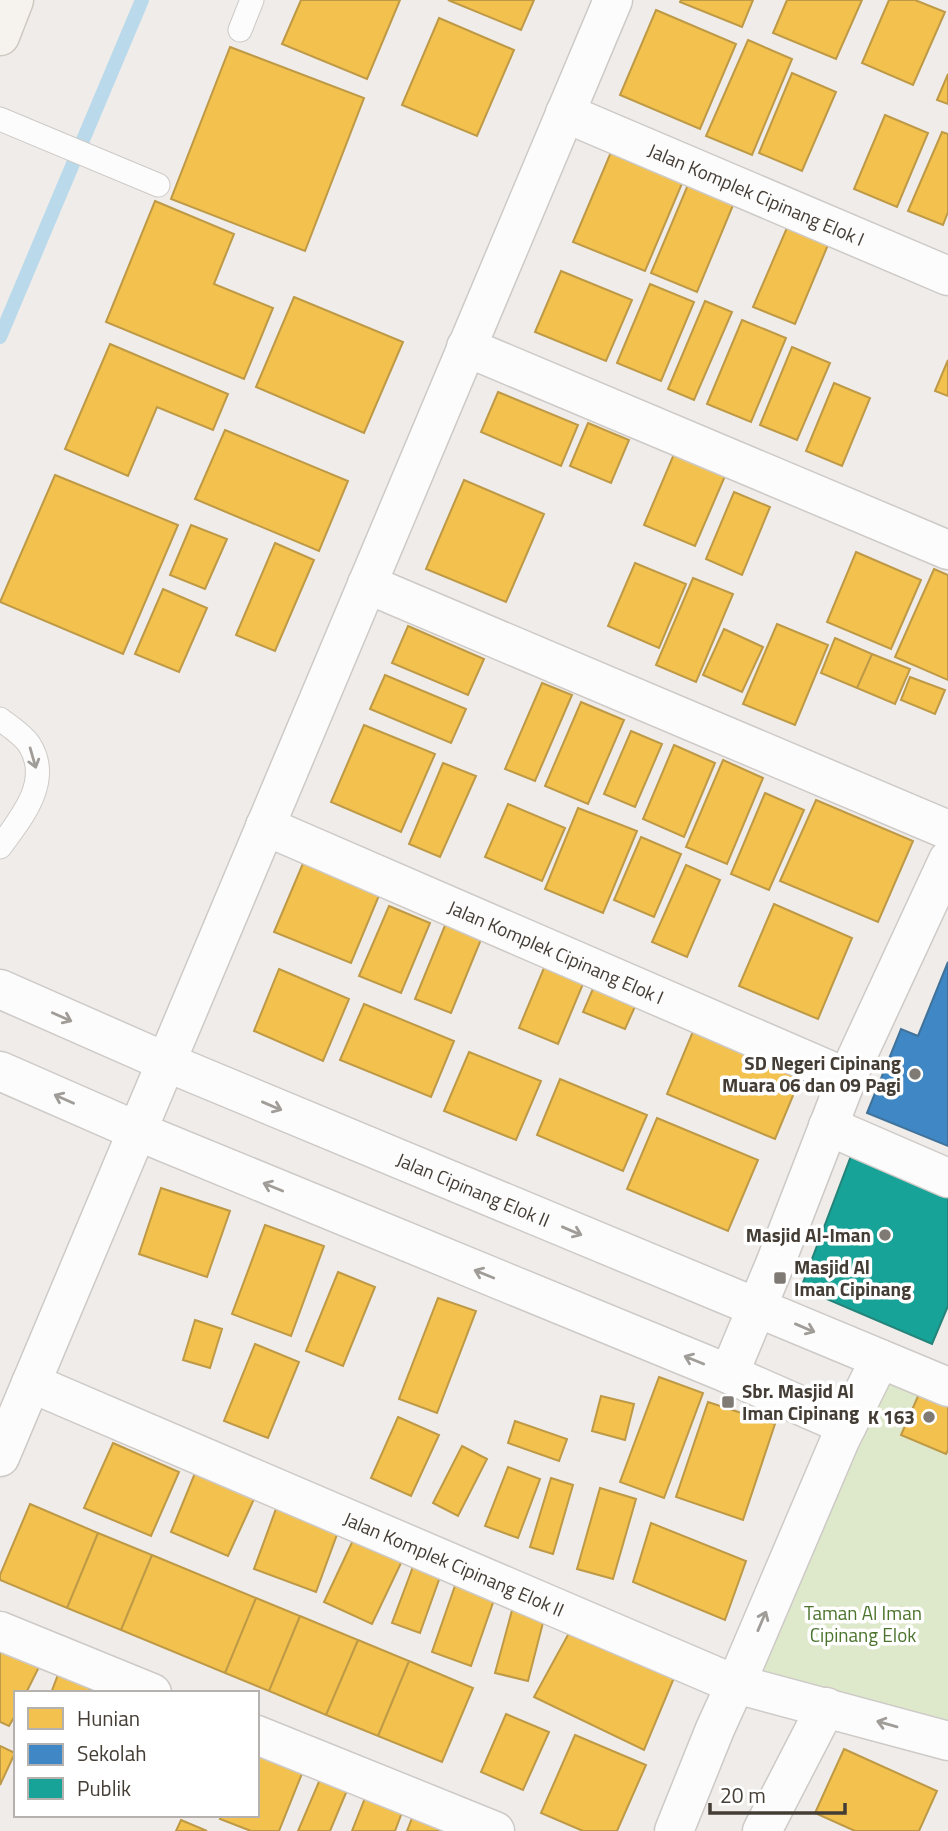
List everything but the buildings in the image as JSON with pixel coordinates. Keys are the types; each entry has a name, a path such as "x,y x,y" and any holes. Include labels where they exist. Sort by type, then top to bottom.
{"main road":[{"path":"0,36 14,0"}],"street":[{"path":"0,1457 613,0"},
{"name":"Jalan Komplek Cipinang Elok I","path":"565,113 948,276"},
{"path":"466,347 948,550"},
{"path":"366,584 948,830"},
{"name":"Jalan Komplek Cipinang Elok I","path":"265,826 847,1078"},
{"path":"729,1374 847,1078 948,860"},
{"name":"Jalan Cipinang Elok II","path":"0,989 166,1062 948,1387"},
{"path":"0,1071 137,1131 729,1374 847,1426"},
{"path":"828,1126 948,1178"},
{"path":"674,1831 733,1686 847,1426 880,1359"},
{"name":"Jalan Komplek Cipinang Elok II","path":"31,1383 727,1681 733,1686 826,1707 948,1741"},
{"path":"0,1631 147,1691"},
{"path":"762,1831 826,1707"},
{"path":"259,1736 495,1831"}],"lane":[{"path":"240,30 252,0"},
{"path":"0,119 158,185"},
{"path":"0,719 28,743 37,763 36,789 27,810 0,846"}],"green space":[{"name":"Taman Al Iman Cipinang Elok","path":"881,1370 948,1397 948,1741 746,1676"}],"waterway":[{"path":"0,337 142,0"}],"place":[{"name":"SD Negeri Cipinang Muara 06 dan 09 Pagi","path":"915,1074"},
{"name":"Masjid Al-Iman","path":"885,1235"},
{"name":"Masjid Al Iman Cipinang","path":"780,1278"},
{"name":"Sbr. Masjid Al Iman Cipinang","path":"728,1402"},
{"name":"K 163","path":"929,1417"}]}
